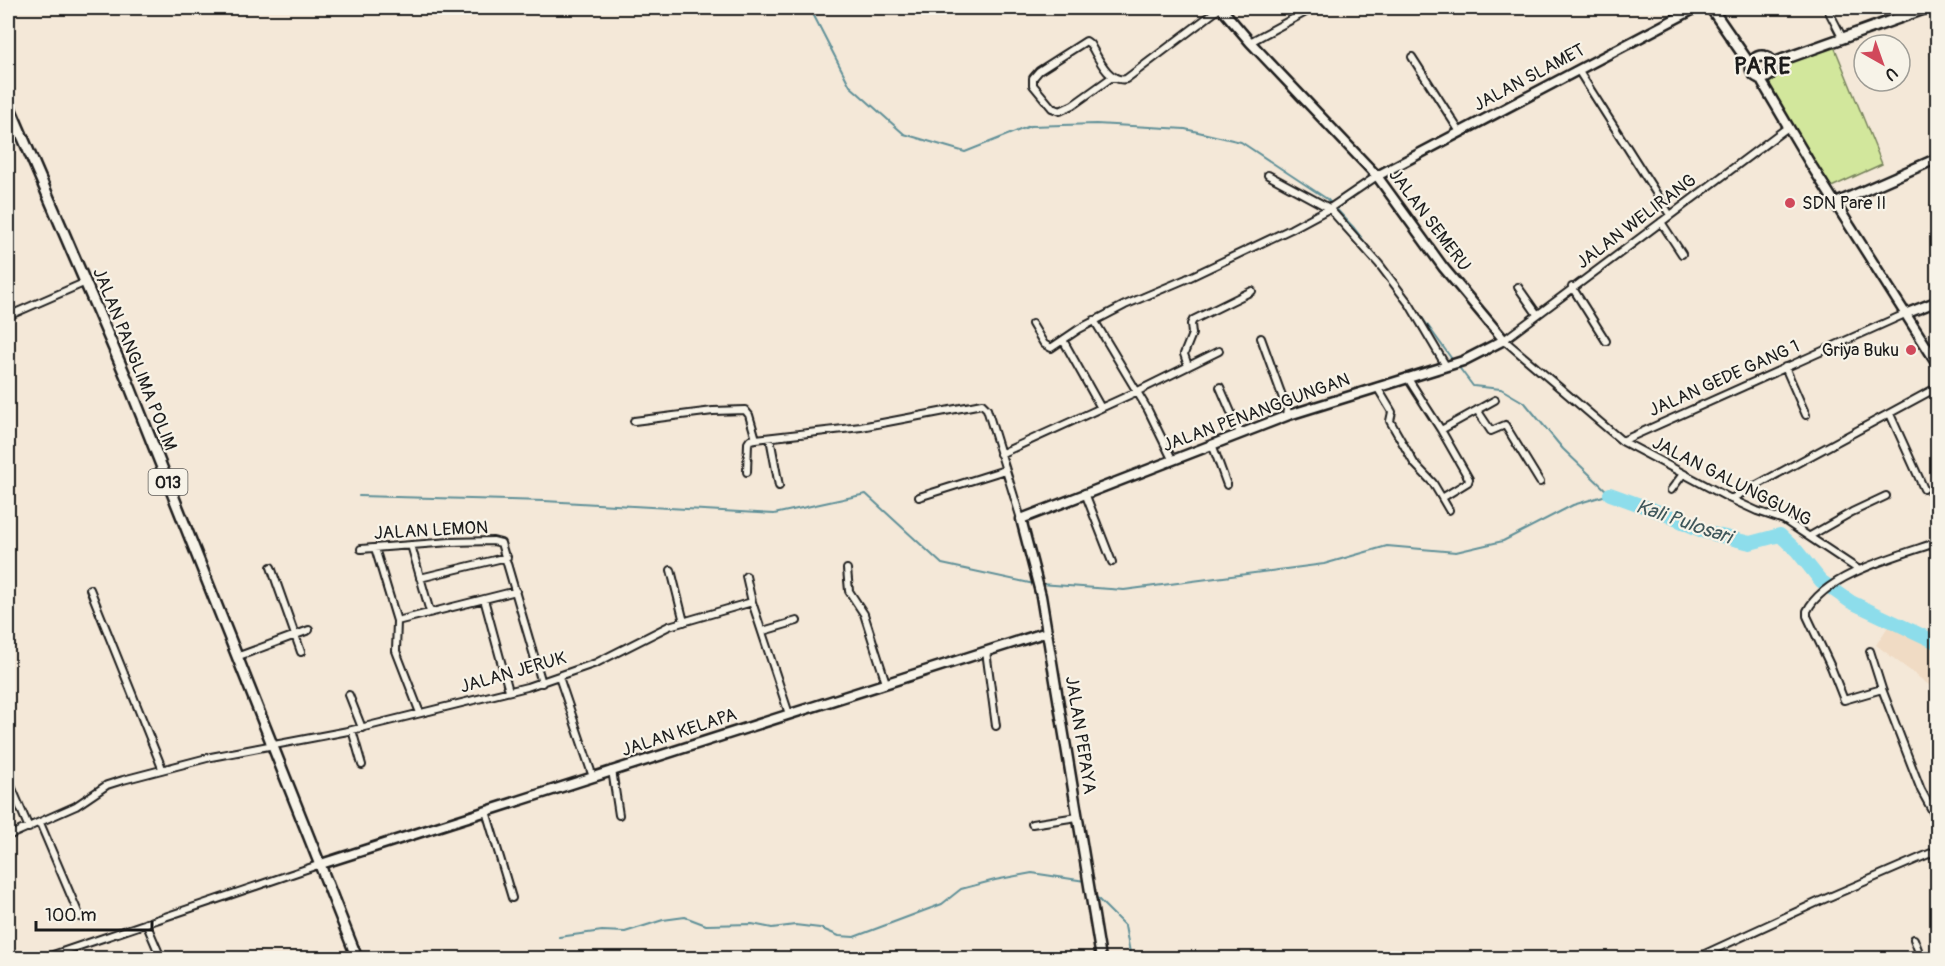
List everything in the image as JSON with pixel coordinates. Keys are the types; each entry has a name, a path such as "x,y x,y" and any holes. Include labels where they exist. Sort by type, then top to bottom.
{"main road":[{"path":"1711,8 1751,66 1753,73 1759,77 1770,75 1773,63 1769,58 1762,56 1756,57 1751,66"},
{"path":"1773,63 1927,8"},
{"name":"JALAN PANGLIMA POLIM","path":"8,103 86,282 239,656 321,864"},
{"name":"013","path":"321,864 357,958"}],"street":[{"name":"JALAN SEMERU","path":"1221,8 1250,42 1377,176 1443,267 1504,340 1622,441"},
{"path":"1112,77 1073,105 1060,111 1049,105 1033,85 1034,78 1039,71 1086,41 1112,77 1118,80 1126,79 1221,8"},
{"path":"1250,42 1313,8"},
{"name":"JALAN SLAMET","path":"1377,176 1696,8"},
{"path":"1827,8 1842,37"},
{"path":"1412,57 1460,132"},
{"path":"1578,70 1670,215"},
{"path":"1759,77 1938,365"},
{"name":"JALAN WELIRANG","path":"1504,340 1788,127"},
{"path":"1836,204 1938,158"},
{"path":"1268,175 1330,208 1379,264 1410,305 1448,365"},
{"path":"1032,324 1047,347 1051,348 1094,320 1270,239 1330,208 1377,176"},
{"path":"1661,222 1682,254"},
{"path":"8,316 86,282"},
{"path":"1518,287 1537,314"},
{"path":"1572,287 1606,341"},
{"path":"1188,366 1184,354 1192,334 1192,320 1252,291"},
{"path":"1905,314 1938,301"},
{"name":"JALAN GEDE GANG 1","path":"1622,441 1905,314"},
{"path":"1094,320 1172,459"},
{"path":"1261,338 1288,415"},
{"path":"1063,340 1101,408"},
{"name":"JALAN PENANGGUNGAN","path":"1021,519 1288,415 1463,361 1504,340"},
{"path":"1000,454 1219,351"},
{"path":"1785,367 1806,415"},
{"path":"1407,377 1469,479 1468,482 1442,498"},
{"path":"1220,387 1239,434"},
{"path":"1377,387 1392,412 1390,421 1405,449 1449,510"},
{"path":"1731,499 1938,387"},
{"path":"1441,430 1495,400"},
{"path":"747,472 750,440 873,426 982,404 987,409 1021,519"},
{"path":"634,421 713,411 745,410 749,414 756,439"},
{"path":"1477,410 1491,431 1506,426 1540,482"},
{"path":"1890,414 1924,489"},
{"path":"770,438 779,486"},
{"name":"JALAN GALUNGGUNG","path":"1622,441 1731,499 1784,520 1859,570"},
{"path":"1212,444 1227,485"},
{"path":"919,497 1005,470"},
{"path":"1671,490 1683,474"},
{"path":"1085,493 1112,562"},
{"path":"1810,536 1886,496"},
{"name":"JALAN PEPAYA","path":"1021,519 1041,596 1101,958"},
{"name":"JALAN LEMON","path":"361,549 450,542 498,542 502,545 507,557 542,683"},
{"path":"1882,689 1844,700 1807,616 1808,608 1835,583 1859,570 1938,542"},
{"path":"411,545 430,612"},
{"path":"375,548 397,621 396,651 420,713"},
{"path":"420,578 507,557"},
{"path":"271,567 301,652"},
{"path":"847,569 849,591 864,614 886,683"},
{"path":"671,570 684,622"},
{"path":"746,576 752,602 789,714"},
{"path":"90,589 162,768"},
{"path":"397,621 516,591"},
{"path":"484,599 509,691"},
{"name":"JALAN JERUK","path":"8,836 76,806 107,785 162,768 362,728 542,683 596,663 669,626 752,602"},
{"path":"763,630 797,621"},
{"path":"239,656 309,630"},
{"name":"JALAN KELAPA","path":"321,864 1047,632"},
{"path":"986,651 996,726"},
{"path":"1870,651 1882,689 1921,790 1938,821"},
{"path":"559,677 593,777"},
{"path":"349,695 362,728"},
{"path":"352,730 362,765"},
{"path":"612,770 619,815"},
{"path":"8,779 29,828"},
{"path":"486,811 513,898"},
{"path":"1032,824 1077,817"},
{"path":"40,823 80,916"},
{"path":"1696,958 1938,850"},
{"path":"44,958 321,864"},
{"path":"152,922 161,958"},
{"path":"1914,939 1921,958"}],"shaded area":[{"path":"1893,619 1937,638 1937,691 1876,645"}],"green space":[{"path":"1832,41 1882,164 1827,189 1763,78 1770,75 1773,66"}],"waterway":[{"path":"810,8 850,86 904,134 965,152 1030,126 1096,124 1185,129 1241,142 1327,199 1354,228 1401,289"},
{"path":"1413,305 1454,362"},
{"path":"1458,366 1473,386 1501,389 1525,403 1563,449 1610,494"},
{"path":"359,496 544,501 774,514 866,494 942,564 1034,584"},
{"path":"1040,584 1124,590 1324,564 1387,546 1456,552 1503,541 1573,505 1610,494"},
{"name":"Kali Pulosari","path":"1610,494 1665,514 1705,532 1750,543 1780,535 1797,551 1821,581 1851,602 1938,643"},
{"path":"559,937 602,931 625,932 663,920 685,917 706,925 752,924 772,928 795,925 820,928 839,936 854,937 942,904 961,889 995,880 1032,873 1085,881"},
{"path":"1095,896 1125,926 1131,958"}],"place":[{"name":"SDN Pare II","path":"1790,203"},
{"name":"Griya Buku","path":"1911,350"}],"district":[{"name":"PARE","path":"1763,66"}]}
